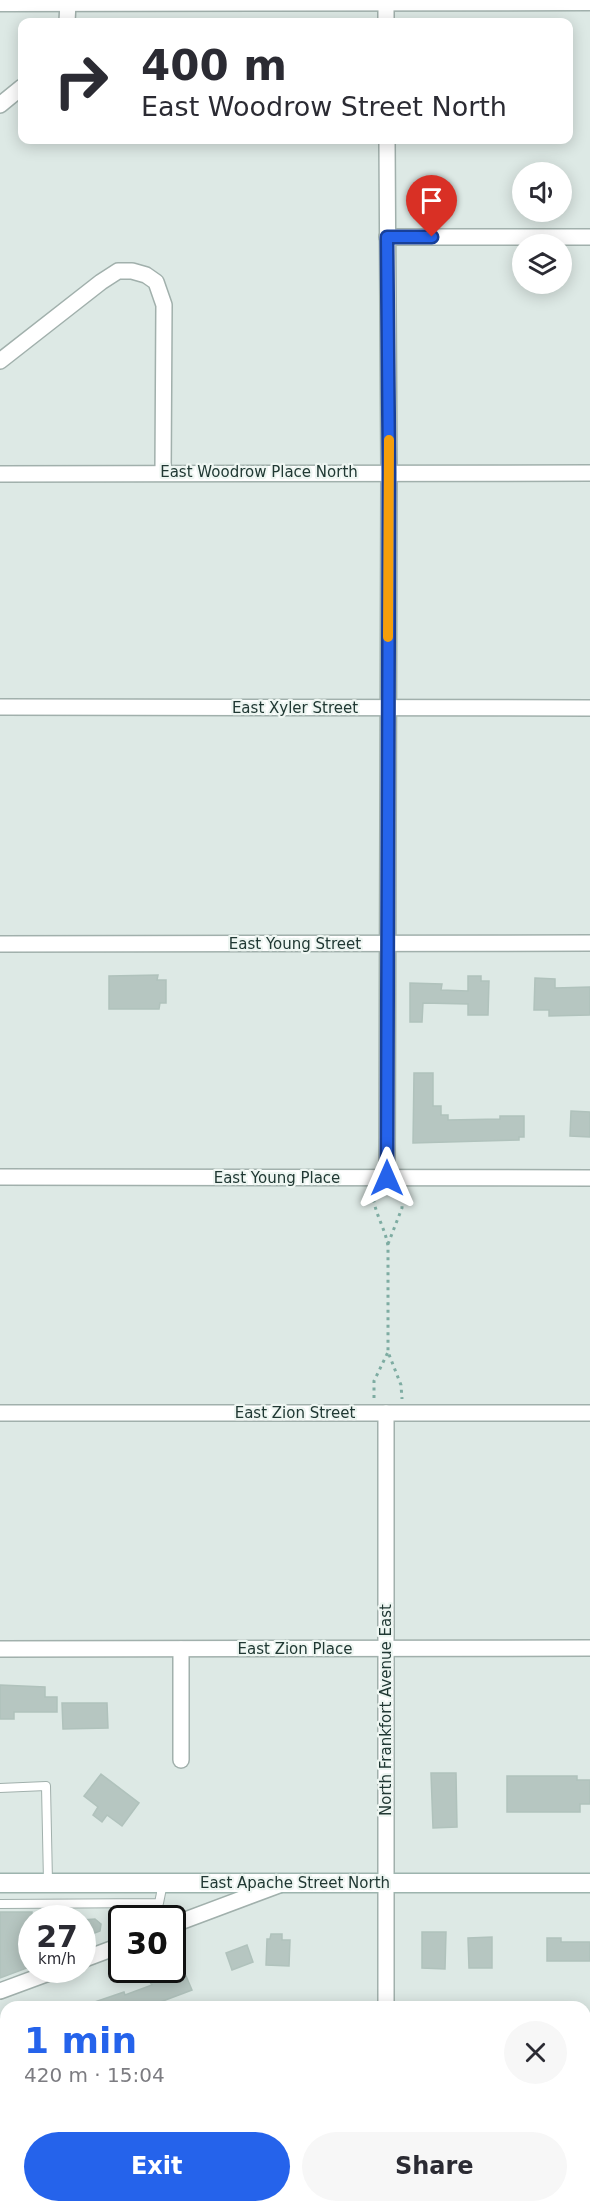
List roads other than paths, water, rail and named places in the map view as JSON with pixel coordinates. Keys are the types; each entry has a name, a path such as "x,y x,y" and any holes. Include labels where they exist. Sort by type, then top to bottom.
{"street":[{"path":"69,18 78,1"},
{"path":"0,2 590,2"},
{"path":"386,2 386,18"},
{"path":"0,105 18,90"},
{"path":"387,144 389,472 387,1178"},
{"path":"387,237 590,237"},
{"path":"0,361 118,271 146,274 156,282 164,305 162,472"},
{"name":"East Woodrow Place North","path":"0,474 590,472"},
{"name":"East Xyler Street","path":"0,707 590,708"},
{"name":"East Young Street","path":"0,944 590,943"},
{"name":"East Young Place","path":"0,1177 590,1178"},
{"name":"East Zion Street","path":"0,1413 590,1413"},
{"name":"North Frankfort Avenue East","path":"386,2001 387,1413"},
{"name":"East Zion Place","path":"0,1649 590,1648"},
{"path":"181,1649 181,1760"},
{"name":"East Apache Street North","path":"0,1883 590,1883"},
{"path":"186,1920 282,1883"},
{"path":"0,1991 22,1983"}],"lane":[{"path":"0,1788 46,1786 48,1883"},
{"path":"0,1904 159,1904 163,1883"}]}
